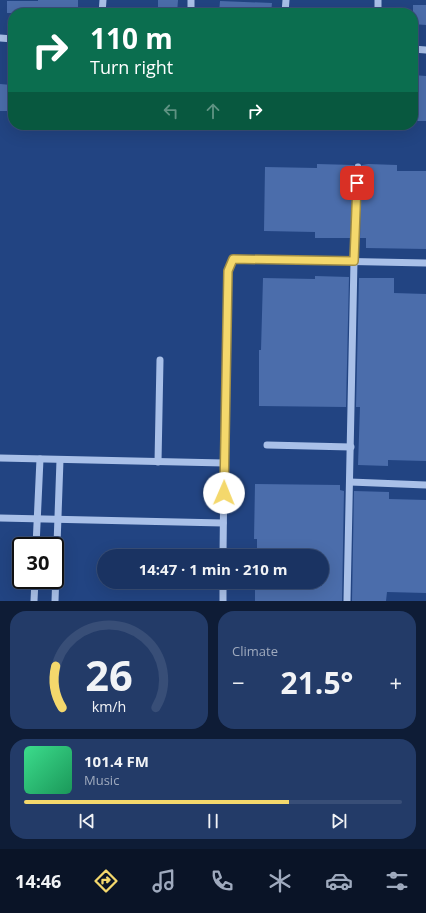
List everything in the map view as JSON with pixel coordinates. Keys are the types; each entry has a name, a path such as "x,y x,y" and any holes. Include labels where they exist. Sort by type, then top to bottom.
{"street":[{"path":"347,601 354,261 358,167"},
{"path":"223,549 228,271 233,259 426,263"},
{"path":"158,462 160,360"},
{"path":"267,445 351,447"},
{"path":"0,458 224,463"},
{"path":"36,537 40,459"},
{"path":"55,601 60,460"},
{"path":"350,482 426,485"},
{"path":"0,518 223,523"},
{"path":"34,601 35,589"},
{"path":"223,589 223,601"}],"building":[{"path":"78,0 78,8 8,8 7,13 7,1"},
{"path":"158,0 178,0 177,8 158,8"},
{"path":"220,1 272,3 272,8 219,8"},
{"path":"413,5 426,5 426,25 418,24 418,8 413,8"},
{"path":"418,75 426,76 426,121 418,121"},
{"path":"0,84 8,85 8,111 0,111"},
{"path":"317,164 354,165 350,238 315,238 315,232 264,231 265,167 317,168"},
{"path":"362,165 397,165 397,171 426,171 426,249 366,248 366,238 360,238"},
{"path":"315,276 349,277 346,407 259,406 259,350 261,350 263,278 315,279"},
{"path":"359,278 394,278 394,293 426,294 426,461 388,460 388,466 358,465 360,407 356,407"},
{"path":"255,484 340,485 340,490 344,491 342,601 255,601 255,589 329,589 329,549 257,549 257,539 254,539"},
{"path":"354,491 389,492 389,499 426,500 426,593 387,592 386,601 352,601"}],"route":[{"path":"224,493 228,271 233,259 251,258 354,261 357,183"}]}
